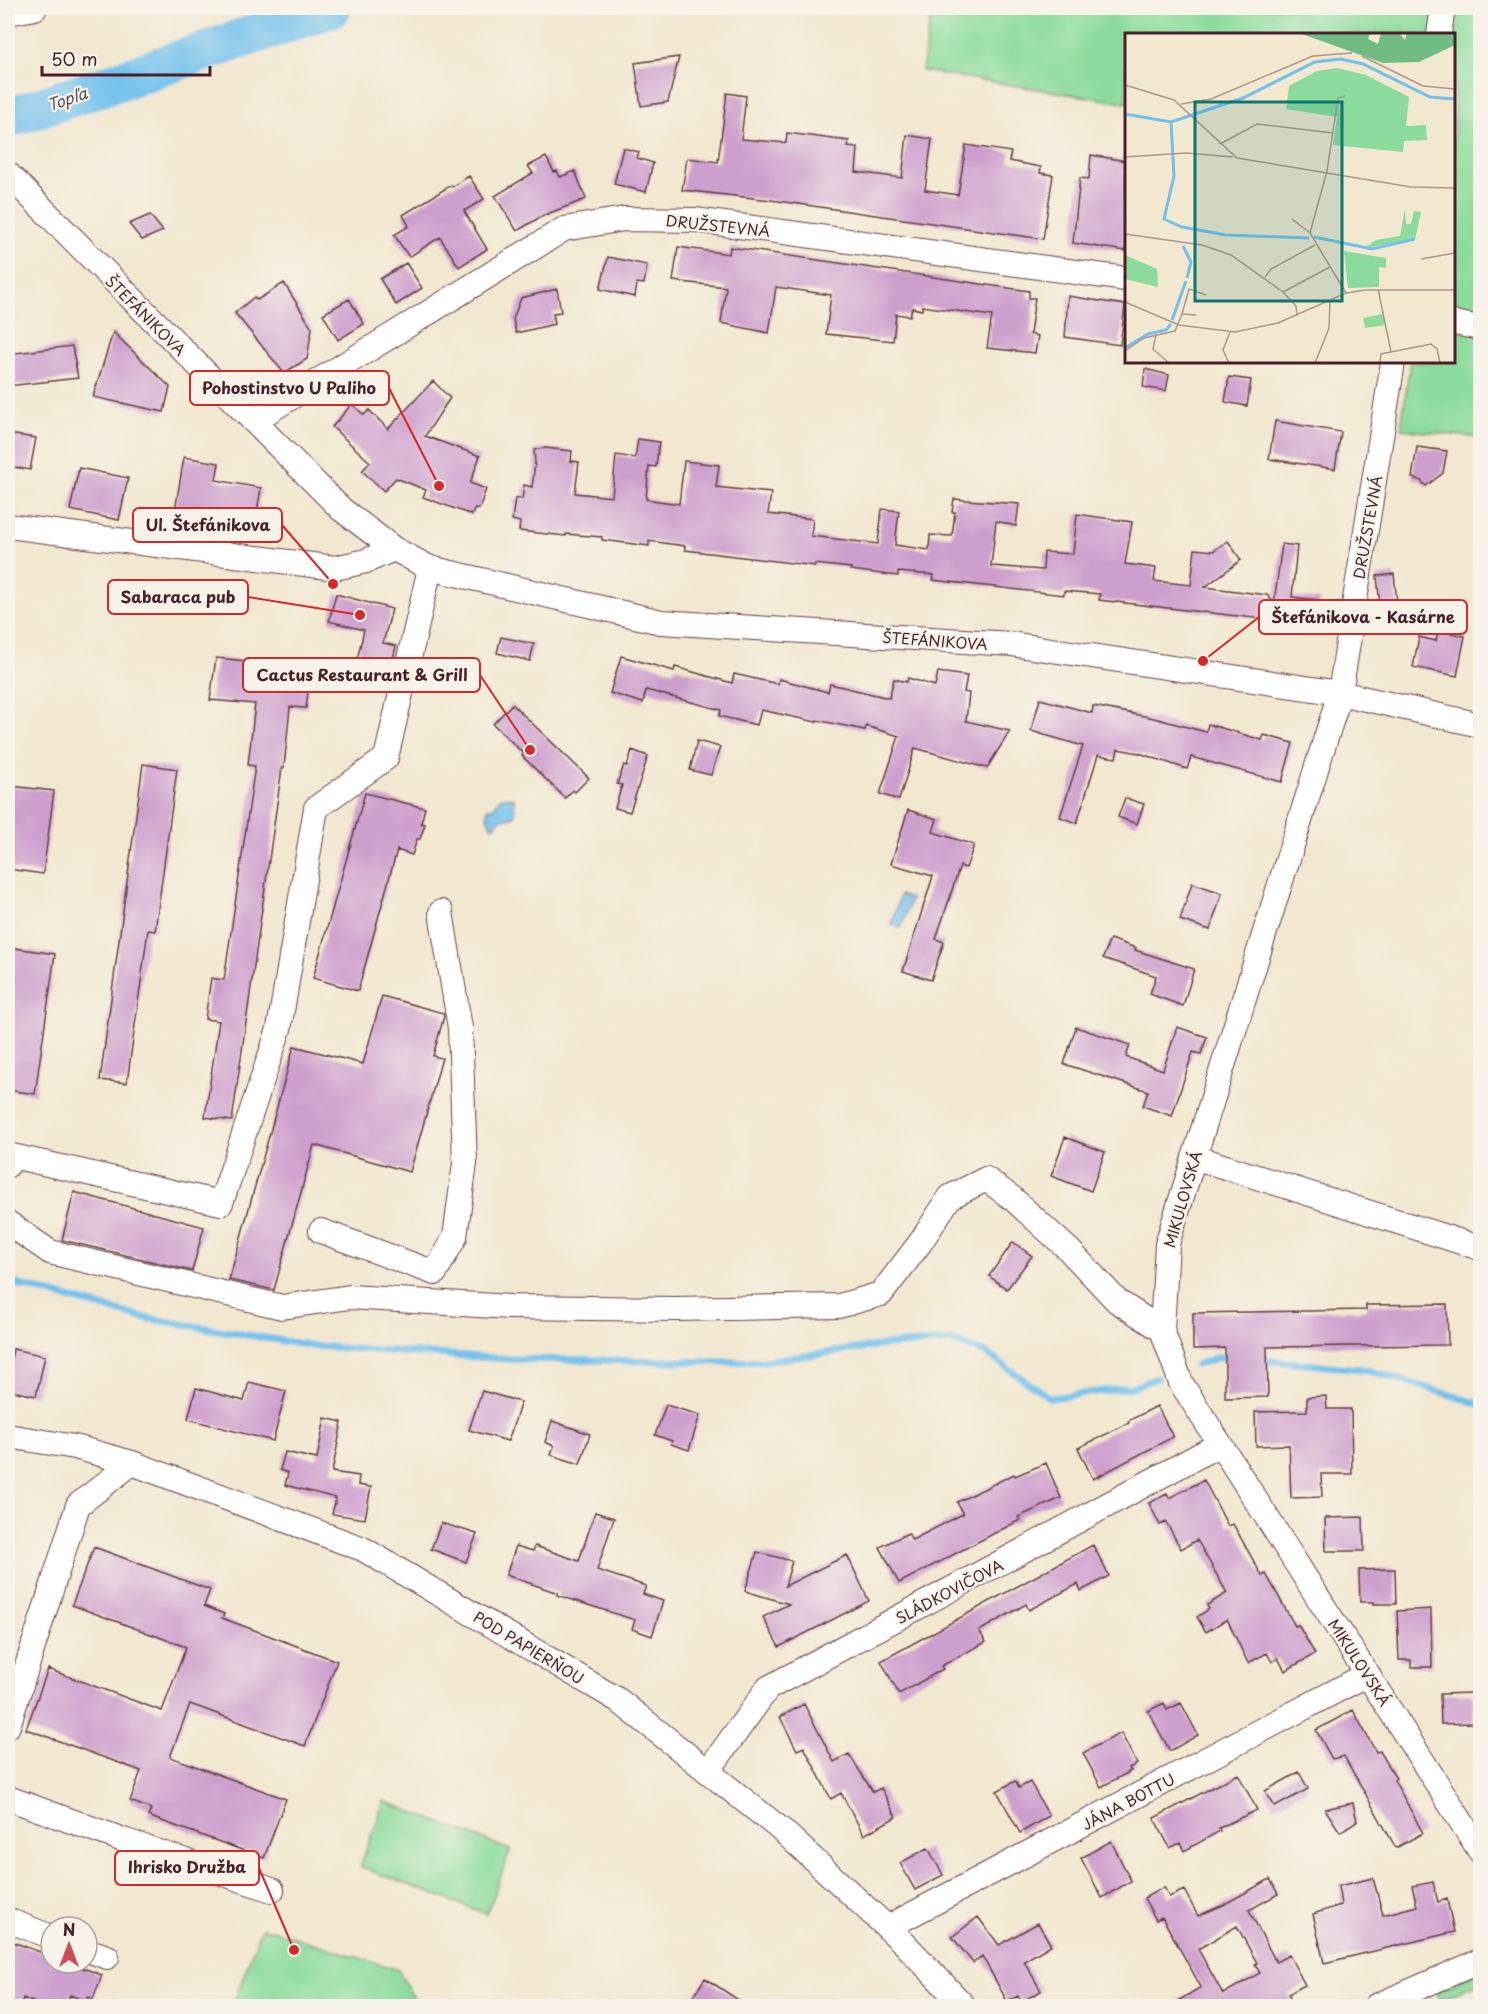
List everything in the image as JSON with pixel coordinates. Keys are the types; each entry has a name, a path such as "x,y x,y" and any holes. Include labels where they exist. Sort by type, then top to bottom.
{"street":[{"path":"8,13 35,8"},
{"path":"1439,33 1443,8"},
{"name":"ŠTEFÁNIKOVA","path":"8,174 340,508 394,549 430,568 661,622 1011,644 1340,693 1480,725"},
{"name":"DRUŽSTEVNÁ","path":"253,422 564,230 624,219 695,220 1125,279"},
{"path":"1455,323 1480,328"},
{"name":"DRUŽSTEVNÁ","path":"1340,693 1393,363"},
{"path":"8,526 335,568 366,561 394,549"},
{"path":"8,1165 12,1156 221,1203 279,1029 316,808 386,758 430,568"},
{"name":"MIKULOVSKÁ","path":"1340,693 1167,1244 1162,1330 1181,1383 1480,1851"},
{"path":"321,1231 435,1273 455,1238 465,1163 460,1028 441,912"},
{"path":"1194,1157 1480,1248"},
{"path":"8,1223 50,1252 282,1307 350,1297 510,1307 675,1309 839,1306 881,1294 920,1243 950,1197 986,1179 1012,1198 1068,1249 1117,1301 1162,1330"},
{"name":"POD PAPIERŇOU","path":"8,1436 75,1447 132,1463 363,1549 618,1700 784,1832 888,1927 964,2007"},
{"name":"SLÁDKOVIČOVA","path":"708,1771 768,1688 1220,1444"},
{"path":"8,1726 78,1505 132,1463"},
{"name":"JÁNA BOTTU","path":"888,1927 1368,1674"},
{"path":"8,1798 272,1890"},
{"path":"8,1920 39,1932"},
{"path":"1376,2007 1480,1961"}],"green space":[{"path":"932,8 1480,8 1480,438 1401,429 1410,363 1455,363 1455,33 1125,33 1125,103 922,71"},
{"path":"384,1801 510,1850 487,1914 360,1867"},
{"path":"261,1928 398,1970 418,2006 233,2005"},
{"path":"1480,1971 1480,1983 1439,2000 1436,1991"}],"water":[{"path":"501,797 514,798 515,815 500,819 494,827 490,825 488,808 493,808"},
{"path":"900,895 911,899 901,928 891,924"}],"building":[{"path":"679,57 668,102 641,106 635,63"},
{"path":"727,93 746,96 741,139 786,143 787,133 849,141 848,147 858,148 856,172 902,178 907,135 932,139 925,190 958,195 966,145 1011,152 1009,161 1041,167 1040,173 1053,175 1043,239 771,200 682,190 687,158 718,162"},
{"path":"623,148 639,152 637,158 653,163 646,192 614,184"},
{"path":"1091,155 1125,161 1125,251 1073,243 1080,178 1089,179"},
{"path":"546,157 554,172 557,171 560,177 575,171 586,199 542,216 517,231 495,196 533,173 528,166"},
{"path":"469,176 484,199 464,211 487,249 459,267 440,237 409,257 394,235 409,226 403,215"},
{"path":"150,215 163,231 142,240 129,224"},
{"path":"678,247 729,254 730,247 1029,291 1029,298 1035,298 1030,334 1038,336 1035,353 987,348 992,316 922,306 922,310 912,308 910,316 896,314 893,341 826,334 831,295 776,287 769,333 721,323 726,287 673,281"},
{"path":"608,257 647,265 644,284 637,283 635,297 600,289"},
{"path":"406,263 422,288 396,305 380,279"},
{"path":"284,283 312,328 307,359 284,373 235,313 254,297 257,300"},
{"path":"557,289 561,312 553,313 555,324 516,333 513,319 521,298"},
{"path":"1068,296 1125,305 1120,345 1065,337"},
{"path":"349,299 364,324 338,340 323,314"},
{"path":"113,332 170,387 164,412 93,397"},
{"path":"72,346 78,378 8,386 8,354"},
{"path":"1145,369 1169,375 1166,391 1143,387"},
{"path":"1229,377 1251,380 1247,406 1225,402"},
{"path":"433,381 450,398 425,436 480,456 470,483 486,489 479,509 475,508 472,515 423,497 426,490 396,478 384,491 362,471 370,462 332,427 352,404 364,415 369,410 388,429"},
{"path":"1275,421 1341,432 1335,469 1269,459"},
{"path":"8,434 36,438 30,470 8,466"},
{"path":"638,439 659,442 656,467 649,466 646,499 679,504 684,461 719,465 716,487 771,493 768,514 813,519 811,536 878,544 882,509 899,511 895,545 929,550 930,535 952,536 954,499 1019,504 1016,526 996,521 991,566 1043,570 1044,552 1073,554 1077,514 1132,522 1125,564 1156,568 1154,581 1191,585 1195,549 1213,551 1228,541 1241,560 1205,587 1267,595 1274,603 1282,544 1297,546 1292,597 1319,600 1317,625 1099,600 1100,594 1064,591 1064,595 933,580 934,575 898,572 898,576 850,570 851,568 815,564 815,566 685,550 685,546 649,541 649,546 602,540 602,537 519,531 520,522 512,520 515,498 522,499 524,485 532,487 534,450 545,448 572,451 571,461 579,462 575,493 612,497 616,455 635,458"},
{"path":"1417,447 1447,451 1443,473 1426,486 1420,480 1412,478"},
{"path":"184,457 219,463 216,480 261,488 254,530 174,517"},
{"path":"79,468 128,478 119,520 70,510"},
{"path":"1394,574 1398,612 1381,615 1377,576"},
{"path":"336,594 392,609 383,643 396,646 390,672 356,664 364,630 329,621"},
{"path":"1438,630 1465,636 1457,676 1413,667 1419,637 1436,641"},
{"path":"501,637 534,644 530,661 497,653"},
{"path":"621,656 674,671 675,667 732,683 734,674 778,684 779,679 828,692 830,684 889,698 894,679 907,682 908,678 935,686 938,672 967,676 964,692 969,693 966,721 1010,731 987,768 915,748 899,800 880,794 899,736 866,726 865,730 761,710 757,725 719,716 721,710 646,690 643,703 610,693"},
{"path":"216,658 311,667 306,708 290,707 284,768 282,768 232,1121 205,1117 219,1021 205,1019 211,978 224,980 255,766 248,765 255,704 210,700"},
{"path":"1040,699 1092,713 1093,706 1154,718 1206,732 1208,724 1262,740 1264,735 1293,743 1282,782 1191,757 1187,769 1139,753 1118,749 1116,758 1098,755 1077,823 1060,817 1083,746 1031,731"},
{"path":"512,704 589,778 575,792 573,790 565,798 493,724"},
{"path":"697,741 720,747 711,775 690,770"},
{"path":"632,750 648,756 630,812 615,808 622,785 617,784 624,765 627,766"},
{"path":"143,764 177,769 155,931 148,930 127,1083 100,1080"},
{"path":"11,786 54,791 43,874 8,869 8,814"},
{"path":"365,793 425,808 421,823 425,824 412,855 397,850 358,991 313,978"},
{"path":"1125,798 1144,804 1137,824 1118,817"},
{"path":"908,810 937,819 933,832 974,845 966,868 960,866 936,939 944,942 931,980 903,971 933,876 891,864"},
{"path":"1192,883 1222,893 1210,930 1180,920"},
{"path":"1110,939 1136,948 1135,950 1194,969 1183,1006 1150,994 1156,976 1103,958"},
{"path":"8,947 55,954 35,1094 8,1090"},
{"path":"382,996 443,1013 444,1016 433,1056 442,1058 410,1172 314,1145 274,1290 229,1280 294,1046 363,1064"},
{"path":"1076,1027 1130,1045 1126,1057 1163,1070 1177,1027 1207,1037 1201,1054 1193,1052 1172,1116 1143,1106 1148,1091 1064,1064"},
{"path":"1065,1137 1105,1152 1091,1191 1051,1176"},
{"path":"74,1192 204,1227 192,1271 62,1240"},
{"path":"1013,1242 1032,1256 1007,1289 989,1276"},
{"path":"1447,1304 1448,1345 1267,1347 1268,1397 1225,1398 1225,1348 1193,1349 1193,1313 1366,1310 1366,1305"},
{"path":"13,1349 45,1356 36,1396 8,1390"},
{"path":"249,1382 286,1391 273,1441 188,1419 196,1388 244,1401"},
{"path":"482,1391 521,1402 508,1441 469,1430"},
{"path":"1326,1396 1327,1409 1351,1409 1352,1474 1321,1474 1322,1497 1291,1498 1289,1445 1256,1446 1255,1412 1307,1411 1307,1397"},
{"path":"666,1405 700,1415 689,1450 655,1435"},
{"path":"1157,1406 1173,1437 1093,1479 1078,1448 1129,1423 1128,1421"},
{"path":"325,1418 342,1422 332,1472 359,1476 358,1485 371,1487 365,1519 332,1514 336,1498 285,1485 288,1473 280,1470 285,1452 317,1459"},
{"path":"552,1421 590,1434 580,1464 551,1455 554,1446 545,1442"},
{"path":"1046,1463 1061,1498 1018,1517 1020,1520 899,1583 880,1547 908,1533 912,1540 963,1514 957,1502 1014,1474 1015,1476"},
{"path":"1204,1480 1228,1526 1233,1524 1262,1576 1266,1574 1295,1626 1298,1625 1315,1654 1285,1671 1278,1658 1272,1662 1267,1653 1248,1663 1227,1619 1206,1632 1197,1617 1209,1609 1207,1605 1227,1593 1197,1540 1181,1549 1166,1522 1160,1525 1149,1503 1167,1494 1169,1498"},
{"path":"595,1512 614,1518 597,1570 646,1586 643,1594 663,1601 652,1636 632,1629 635,1620 557,1595 558,1593 506,1575 516,1546 533,1551 535,1546 579,1561"},
{"path":"1363,1517 1364,1551 1326,1551 1325,1518"},
{"path":"441,1523 477,1534 466,1562 431,1549"},
{"path":"1093,1545 1109,1576 1081,1591 1078,1584 1029,1610 1026,1604 979,1631 986,1642 941,1666 943,1669 899,1694 881,1661"},
{"path":"94,1547 210,1590 204,1606 224,1614 222,1618 337,1661 305,1746 190,1704 170,1757 286,1799 264,1858 148,1816 151,1809 130,1801 141,1771 26,1729 48,1669 162,1711 186,1647 72,1605"},
{"path":"757,1552 792,1561 785,1586 847,1555 869,1601 779,1647 763,1617 789,1604 745,1591"},
{"path":"1395,1569 1396,1604 1360,1602 1359,1570"},
{"path":"1431,1609 1432,1667 1411,1667 1411,1660 1399,1660 1397,1611"},
{"path":"1473,1693 1474,1723 1441,1724 1440,1694"},
{"path":"1164,1703 1167,1710 1181,1703 1198,1735 1170,1751 1148,1711"},
{"path":"804,1704 834,1762 849,1754 873,1792 881,1788 896,1817 864,1835 841,1793 831,1799 804,1747 797,1750 780,1717"},
{"path":"1353,1710 1376,1752 1380,1751 1396,1778 1394,1780 1423,1833 1396,1848 1344,1756 1332,1759 1316,1730"},
{"path":"1121,1733 1137,1764 1129,1768 1131,1771 1101,1787 1083,1753"},
{"path":"1299,1772 1308,1789 1275,1807 1265,1791"},
{"path":"1238,1774 1257,1810 1219,1828 1220,1831 1184,1851 1180,1843 1170,1848 1154,1818"},
{"path":"1015,1781 1019,1788 1030,1782 1049,1816 1020,1833 997,1791"},
{"path":"1353,1803 1357,1821 1340,1832 1325,1809"},
{"path":"1111,1841 1131,1881 1102,1898 1081,1858"},
{"path":"928,1848 943,1875 915,1890 900,1863"},
{"path":"1373,1878 1383,1915 1417,1906 1412,1886 1433,1882 1438,1902 1447,1899 1454,1932 1324,1963 1313,1914 1341,1905 1338,1886"},
{"path":"1270,1879 1278,1894 1249,1910 1276,1962 1289,1955 1305,1985 1288,1994 1293,2004 1280,2007 1277,2000 1265,2007 1168,2007 1201,1987 1162,1917 1156,1920 1144,1898 1164,1887 1169,1897 1184,1890 1198,1916","holes":["1237,1926 1257,1963 1255,1964 1260,1973 1223,1994 1198,1949"]},
{"path":"978,1917 999,1945 1038,1923 1051,1945 1024,1961 1041,1991 1021,2002 1018,1996 1007,2001 982,1956 973,1963 952,1937"},
{"path":"13,1942 39,1952 39,1975 102,1975 93,1999 88,1997 86,2001 70,1995 66,2007 45,2007 23,1998 20,2007 8,2007 8,1957"},
{"path":"705,1978 749,2007 687,2007"}],"waterway":[{"name":"Topľa","path":"8,118 331,8"},
{"path":"8,1282 140,1317 313,1346 510,1359 731,1362 764,1361 887,1345 952,1341 986,1353 1050,1398 1133,1387 1157,1378"},
{"path":"1196,1365 1219,1357 1234,1358"},
{"path":"1260,1360 1361,1369 1480,1404"}],"place":[{"name":"Pohostinstvo U Paliho","path":"439,486"},
{"name":"Ul. Štefánikova","path":"333,584"},
{"name":"Sabaraca pub","path":"360,615"},
{"name":"Štefánikova - Kasárne","path":"1203,661"},
{"name":"Cactus Restaurant & Grill","path":"530,750"},
{"name":"Ihrisko Družba","path":"294,1950"}]}
